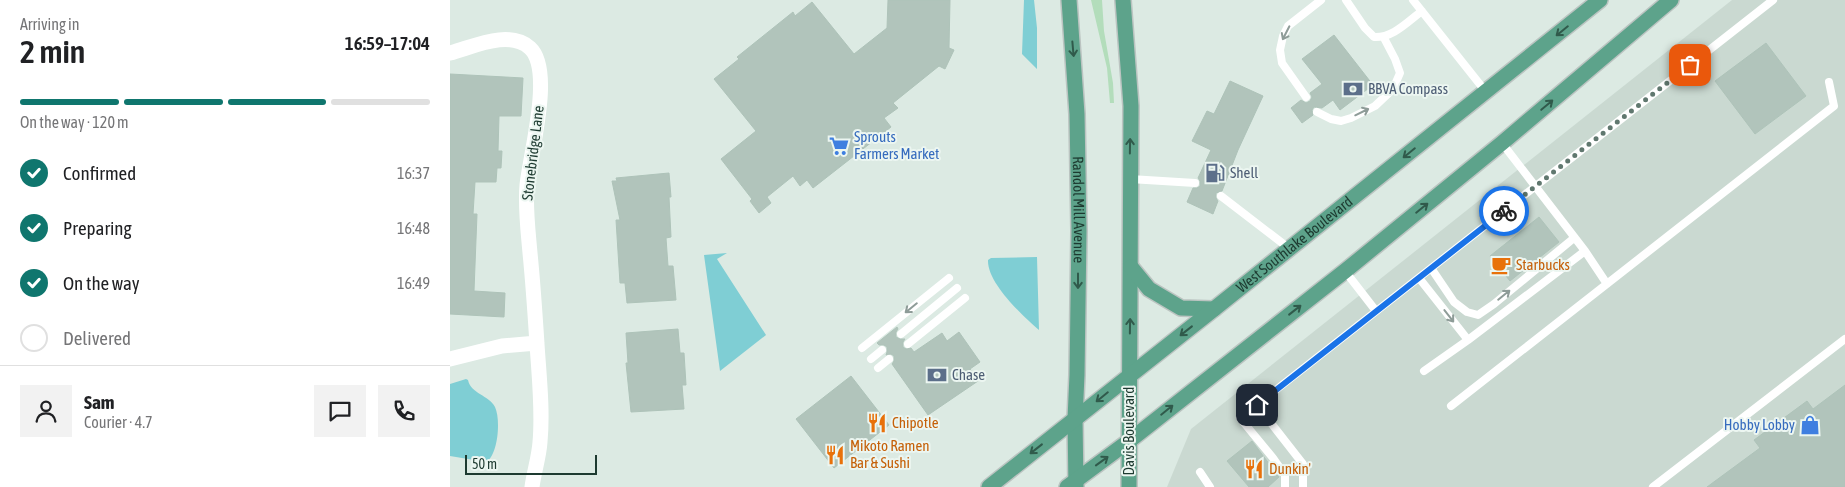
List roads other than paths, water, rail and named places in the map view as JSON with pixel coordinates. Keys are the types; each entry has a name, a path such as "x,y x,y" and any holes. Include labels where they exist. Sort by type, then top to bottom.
{"main road":[{"name":"Randol Mill Avenue","path":"1069,0 1077,114 1078,270 1075,419"},
{"path":"1124,0 1131,106 1129,375"},
{"name":"West Southlake Boulevard","path":"988,487 1290,249 1600,0"},
{"path":"1073,485 1345,271 1502,143 1671,0"},
{"path":"1131,267 1149,289 1181,308 1214,309"},
{"name":"Davis Boulevard","path":"1129,375 1129,487"},
{"path":"1073,485 1075,419"}],"street":[{"name":"Stonebridge Lane","path":"450,53 497,40 511,39 530,48 538,60 540,76 538,122 529,171 526,204 537,343 541,426 539,451 532,487"},
{"path":"450,359 502,346 537,343"}],"lane":[{"path":"1306,97 1282,63 1280,50 1283,36 1288,26 1321,0"},
{"path":"1346,0 1365,28 1374,37 1384,38 1391,35 1422,11"},
{"path":"1413,0 1486,92"},
{"path":"1285,487 1285,475 1240,418 1773,0"},
{"path":"1317,112 1331,119 1341,121 1375,106 1393,88 1400,73 1384,38"},
{"path":"1451,406 1834,106 1829,82"},
{"path":"1502,143 1607,284"},
{"path":"1130,179 1195,183"},
{"path":"1221,196 1290,249"},
{"path":"1431,268 1454,302 1467,312 1478,314 1494,304 1574,238"},
{"path":"1424,371 1585,252"},
{"path":"1345,271 1376,311"},
{"path":"862,348 949,278"},
{"path":"1419,278 1468,340"},
{"path":"901,334 957,288"},
{"path":"908,344 965,298"},
{"path":"1653,487 1845,339"},
{"path":"871,359 882,350"},
{"path":"878,368 889,359"},
{"path":"1257,405 1303,464 1303,487"},
{"path":"1200,472 1210,487"}],"water":[{"path":"1024,0 1034,0 1037,28 1037,69 1022,54"},
{"path":"727,253 717,259 766,335 720,371 704,255"},
{"path":"1037,257 1039,330 999,289 989,269 988,260 991,258"},
{"path":"466,379 476,392 492,403 497,413 496,445 486,462 450,456 450,384"}],"place":[{"name":"BBVA Compass","path":"1353,89"},
{"name":"Sprouts Farmers Market","path":"839,146"},
{"name":"Shell","path":"1215,173"},
{"name":"Starbucks","path":"1501,265"},
{"name":"Chase","path":"937,375"},
{"name":"Chipotle","path":"877,423"},
{"name":"Hobby Lobby","path":"1810,425"},
{"name":"Mikoto Ramen Bar & Sushi","path":"835,455"},
{"name":"Dunkin'","path":"1254,469"}]}
